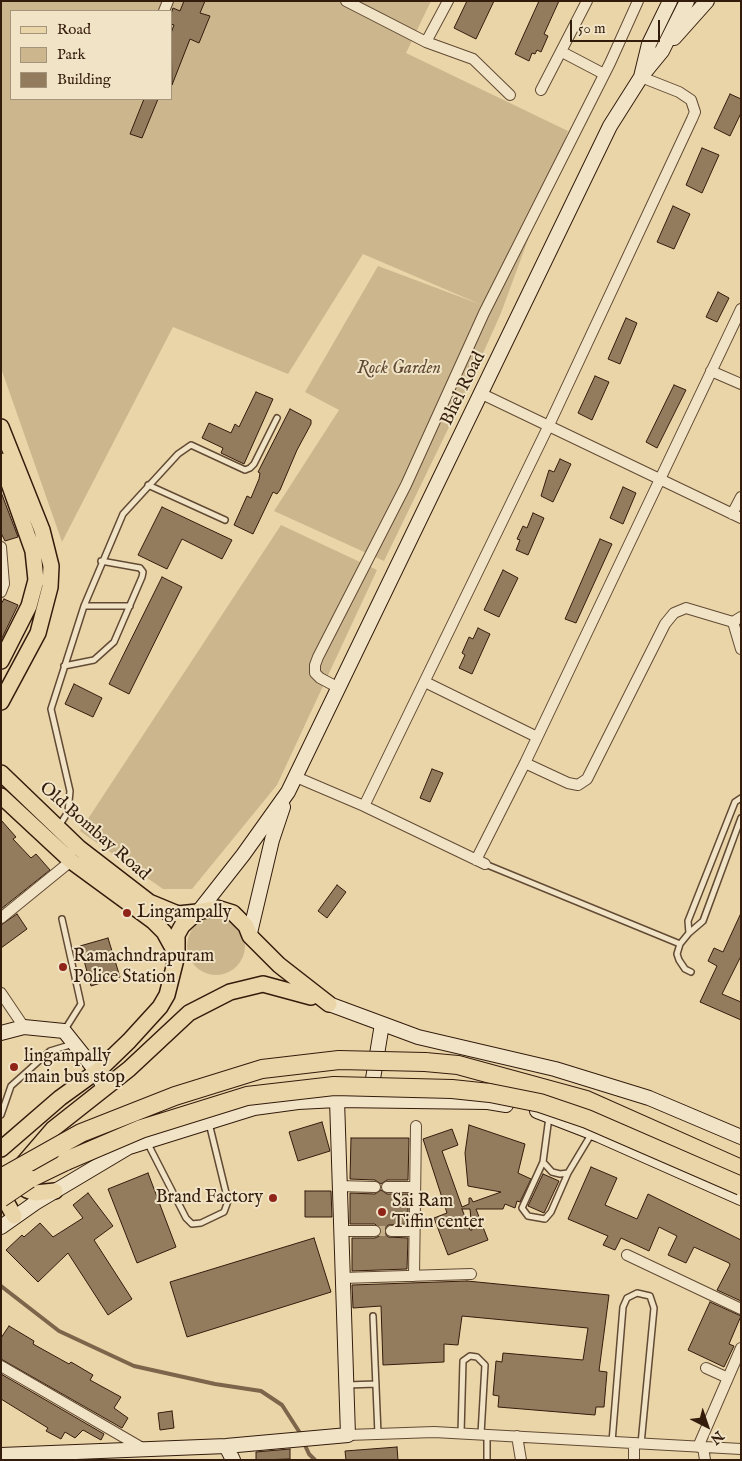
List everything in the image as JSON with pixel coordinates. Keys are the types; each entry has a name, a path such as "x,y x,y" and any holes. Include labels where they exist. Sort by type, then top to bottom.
{"highway":[{"path":"1,1178 81,1133 175,1096 262,1069 340,1060 425,1062 458,1065 545,1087 586,1100 741,1169"},
{"path":"1,1198 29,1179 66,1160 175,1117 247,1096 334,1086 452,1089 490,1093 540,1103 587,1119 741,1186"}],"main road":[{"path":"1,426 48,548 50,580 47,607 38,633 1,702"},
{"path":"1,461 33,551 36,567 33,593 29,606 1,662"},
{"path":"33,551 48,548"},
{"name":"Old Bombay Road","path":"1,773 79,848 149,902 178,914 217,908 233,913 279,965 329,1004"},
{"name":"Old Bombay Road","path":"1,796 71,861 153,921 164,932 177,955"},
{"path":"1,1149 96,1071 129,1041 160,1007 167,995 177,955 176,945 182,926 198,911"},
{"path":"55,1191 35,1193 27,1190 21,1183 19,1173 22,1166 53,1129 129,1068 189,1013 230,992 263,984 297,992 329,1004"},
{"path":"29,1125 64,1120"},
{"path":"1,1192 14,1216"}],"street":[{"path":"346,1 426,42 473,59 510,95"},
{"path":"426,42 448,1"},
{"path":"542,90 587,1"},
{"path":"339,688 320,678 315,673 318,657 406,485 484,313 604,74 638,1"},
{"name":"Bhel Road","path":"288,792 610,126 641,77 649,44 670,1"},
{"path":"662,51 687,1"},
{"path":"364,806 549,425 695,112 691,100 685,96 641,77 707,1"},
{"path":"562,52 604,74"},
{"path":"296,776 364,806 480,862 525,763 741,309"},
{"path":"711,371 741,384"},
{"path":"482,394 737,516 741,497"},
{"path":"1,547 4,584 1,592"},
{"path":"525,763 568,784 578,785 587,779 665,624 674,613 686,608 737,620 741,649"},
{"path":"425,682 537,738"},
{"path":"198,911 244,855 288,792"},
{"path":"250,933 272,840 288,792"},
{"path":"1,918 71,861"},
{"path":"1,993 24,1028"},
{"path":"329,1004 418,1038 555,1069 649,1098 741,1137"},
{"path":"369,1100 382,1024"},
{"path":"1,1033 24,1028 64,1031 96,1071 104,1088"},
{"path":"337,1100 338,1186 348,1435"},
{"path":"1,1227 14,1216 55,1191 129,1148 146,1141 254,1108 298,1102 337,1100 488,1102 549,1115 741,1198"},
{"path":"414,1276 416,1126"},
{"path":"338,1186 375,1187"},
{"path":"387,1187 415,1187"},
{"path":"340,1231 375,1231"},
{"path":"391,1231 414,1231"},
{"path":"627,1255 741,1309"},
{"path":"342,1278 471,1274"},
{"path":"705,1460 700,1447 741,1348"},
{"path":"1,1366 145,1449"},
{"path":"706,1368 728,1378"},
{"path":"1,1455 102,1455 145,1449 226,1446 348,1435 461,1433 741,1449"},
{"path":"517,1436 521,1460"},
{"path":"634,1460 638,1443"},
{"path":"226,1446 233,1460"}],"lane":[{"path":"57,828 68,812 70,800 50,714 84,606 123,514 178,454 191,445 244,470 250,468 277,418"},
{"path":"148,485 225,520"},
{"path":"64,666 94,660 114,642 143,572 136,566 102,562"},
{"path":"84,606 130,606"},
{"path":"688,933 688,921 736,802 741,798"},
{"path":"691,972 685,969 679,960 677,954 680,944 688,933 703,921 741,818"},
{"path":"480,862 680,944"},
{"path":"62,919 81,1004 64,1031"},
{"path":"1,1115 11,1086 50,1051 74,1044"},
{"path":"549,1115 543,1162 522,1208 528,1216 545,1219 551,1212 568,1173 592,1133"},
{"path":"146,1141 186,1218 192,1224 201,1223 224,1212 228,1201 208,1121"},
{"path":"543,1162 552,1172 568,1173"},
{"path":"612,1442 623,1307 627,1298 637,1294 650,1296 654,1308 638,1443"},
{"path":"373,1316 378,1434"},
{"path":"461,1433 463,1361 470,1356 477,1357 485,1364 484,1435 487,1460"},
{"path":"346,1385 376,1384"}],"green space":[{"name":"Rock Garden","path":"1,1 431,1 406,53 568,131 501,313 465,394 384,561 274,511 339,410 305,392 378,266 482,305 363,254 288,374 173,327 62,542 1,368"},
{"path":"281,525 377,570 277,785 192,889 163,889 80,831"},
{"path":"210,917 222,917 237,925 245,940 245,952 237,967 222,975 210,975 195,967 187,952 187,940 195,925"}],"building":[{"path":"184,1 205,1 200,13 210,16 199,43 190,39 172,85 172,30 174,25 172,24 172,11 173,8 180,11"},
{"path":"467,1 494,1 476,39 454,28"},
{"path":"539,1 559,1 544,34 548,36 541,52 537,50 535,54 532,53 529,61 515,54"},
{"path":"730,94 741,99 741,113 730,136 714,128"},
{"path":"144,100 158,100 142,138 130,134"},
{"path":"702,148 719,155 702,193 686,185"},
{"path":"673,206 690,214 674,249 657,242"},
{"path":"718,292 729,298 717,322 706,317"},
{"path":"626,318 637,323 620,364 608,359"},
{"path":"595,376 609,382 592,420 578,413"},
{"path":"674,385 686,390 657,448 646,442"},
{"path":"256,392 273,399 244,464 221,453 223,448 202,438 209,423 231,433 235,424 239,427"},
{"path":"290,409 311,420 311,424 297,450 280,490 277,494 273,492 253,534 234,525 247,496 251,498 259,479 260,473 258,472"},
{"path":"560,459 571,464 553,502 541,496 549,470 554,472"},
{"path":"623,487 636,493 623,524 610,518"},
{"path":"1,492 18,537 5,541 1,533"},
{"path":"162,507 232,540 222,559 182,539 167,569 138,555"},
{"path":"533,513 544,518 528,555 516,550 520,540 517,539 523,526 527,528"},
{"path":"600,539 612,544 576,623 565,619"},
{"path":"503,570 518,578 499,617 484,610"},
{"path":"162,577 182,587 129,694 109,684"},
{"path":"4,599 18,605 1,640 1,604"},
{"path":"478,628 490,634 472,674 459,668 465,655 462,653 469,637 473,639"},
{"path":"74,684 102,698 93,717 65,704"},
{"path":"432,769 443,773 430,802 420,798"},
{"path":"1,820 16,837 13,839 31,858 36,854 50,870 1,909"},
{"path":"337,885 346,892 327,918 318,911"},
{"path":"741,913 741,956 722,994 741,1002 741,1020 700,1002 717,966 708,961 714,948 723,952"},
{"path":"17,914 27,929 1,948 1,925"},
{"path":"108,938 120,977 91,986 80,946"},
{"path":"322,1122 330,1151 298,1161 289,1132"},
{"path":"469,1125 525,1144 518,1173 531,1179 520,1202 517,1201 515,1208 505,1204 503,1209 476,1209 488,1240 448,1255 434,1218 447,1213 423,1139 452,1129 458,1145 442,1151 462,1207 469,1204 469,1198 473,1202 501,1192 468,1186 465,1153","holes":["462,1209 470,1209 472,1230 470,1230"]},
{"path":"351,1138 409,1138 408,1180 387,1180 381,1184 375,1180 350,1179"},
{"path":"591,1167 617,1178 605,1205 637,1219 648,1194 741,1240 741,1301 717,1290 730,1265 729,1263 694,1247 686,1263 668,1255 677,1236 659,1227 649,1251 621,1238 615,1250 603,1245 608,1236 568,1219"},
{"path":"148,1173 176,1247 137,1263 108,1189"},
{"path":"543,1174 559,1181 544,1213 528,1206"},
{"path":"381,1190 387,1194 408,1194 408,1224 388,1225 384,1231 388,1237 408,1238 407,1269 352,1271 352,1238 375,1238 381,1235 382,1231 375,1224 350,1224 350,1193 375,1194"},
{"path":"305,1191 331,1191 332,1217 305,1217"},
{"path":"88,1193 113,1226 94,1240 132,1299 108,1315 68,1253 38,1282 6,1250 22,1235 24,1237 40,1223 53,1237 83,1218 73,1205"},
{"path":"314,1238 331,1292 187,1337 170,1282"},
{"path":"467,1281 609,1295 599,1371 607,1372 604,1407 596,1407 595,1415 498,1407 499,1396 493,1395 496,1361 502,1362 503,1353 583,1360 588,1328 462,1316 458,1345 444,1344 444,1362 383,1365 381,1306 353,1308 352,1285"},
{"path":"710,1302 741,1316 729,1344 734,1346 724,1367 688,1350"},
{"path":"9,1326 34,1341 33,1344 93,1375 90,1380 121,1397 114,1408 128,1418 122,1428 1,1359 1,1338"},
{"path":"1,1374 104,1434 101,1440 83,1430 75,1438 65,1432 61,1439 46,1431 48,1428 1,1399"},
{"path":"172,1411 174,1428 160,1430 158,1413"},
{"path":"397,1447 398,1460 346,1460 345,1451"},
{"path":"290,1449 290,1459 256,1460 256,1452"}],"waterway":[{"path":"1,1286 59,1331 134,1366 215,1384 261,1391 282,1405 302,1436"},
{"path":"304,1443 309,1454 315,1460"}],"tunnel":[{"path":"375,1231 391,1231"}],"place":[{"name":"Lingampally","path":"127,913"},
{"name":"Ramachndrapuram Police Station","path":"63,967"},
{"name":"lingampally main bus stop","path":"14,1067"},
{"name":"Brand Factory","path":"273,1198"},
{"name":"Sai Ram Tiffin center","path":"382,1212"}]}
